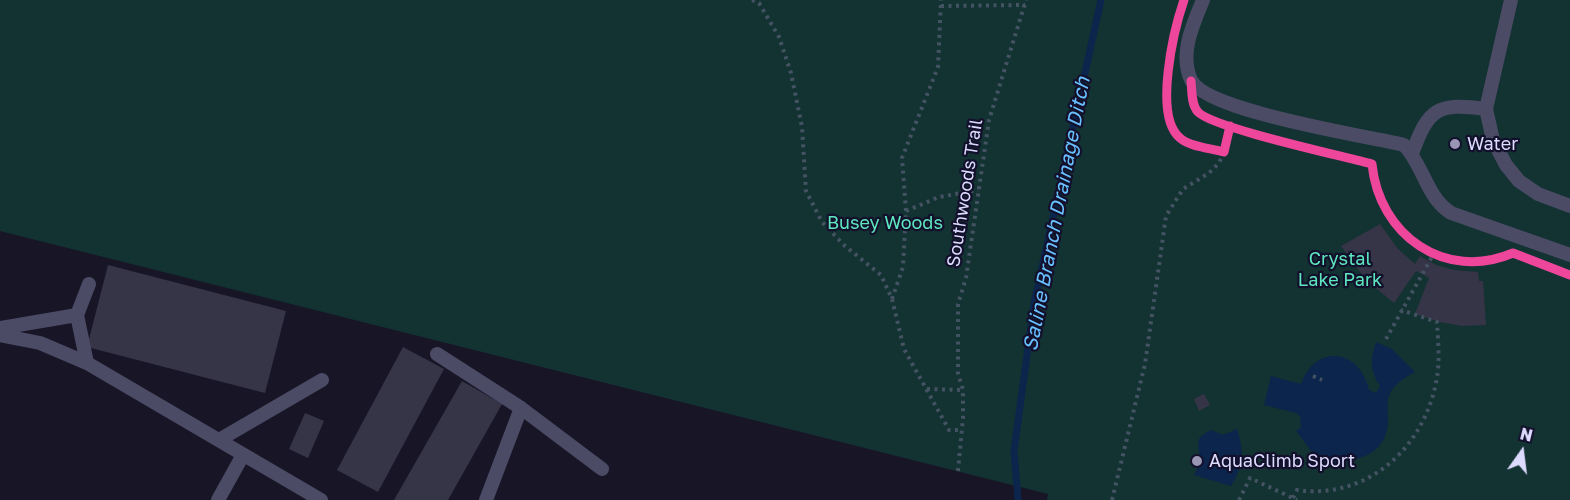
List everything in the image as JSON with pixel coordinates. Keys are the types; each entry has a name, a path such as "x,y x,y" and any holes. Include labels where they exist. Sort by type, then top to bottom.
{"lane":[{"path":"1203,0 1187,49 1186,64 1191,81 1198,90 1234,106 1292,122 1404,146 1412,154 1432,196 1441,207 1451,213 1570,255"},
{"path":"1511,0 1486,109 1493,140 1506,165 1519,181 1538,194 1570,207"},
{"path":"1412,154 1422,125 1436,111 1455,105 1486,109"},
{"path":"87,363 77,315 89,284"},
{"path":"0,327 77,315"},
{"path":"0,334 40,343 87,363 321,500"},
{"path":"437,354 521,408 602,469"},
{"path":"219,440 322,380"},
{"path":"486,500 521,408"},
{"path":"218,500 243,455"}],"path":[{"path":"752,0 759,3 779,37 791,73 802,127 806,191 822,222 845,246 881,275 892,299 904,349 949,430 962,430"},
{"path":"892,299 903,267 906,212 902,158 938,67 941,0"},
{"path":"942,6 1025,3"},
{"path":"1112,500 1144,364 1166,216 1183,189 1209,173 1219,163 1225,148 1214,149"},
{"path":"906,212 939,197 978,190"},
{"path":"1386,339 1429,253 1445,259"},
{"path":"1239,500 1250,478 1295,499 1297,490 1322,493 1357,485 1371,478 1394,460 1415,438 1432,399 1438,375 1437,322 1401,310"},
{"path":"1313,376 1322,380"},
{"path":"927,389 963,390"}],"green space":[{"name":"Busey Woods","path":"0,0 1570,0 1570,500 1047,500 1048,494 0,231"}],"water":[{"path":"1376,342 1392,349 1415,372 1395,386 1390,393 1387,431 1378,447 1364,456 1336,462 1334,466 1321,460 1312,452 1296,431 1301,427 1300,416 1264,405 1271,376 1301,384 1308,371 1317,362 1327,357 1337,356 1357,366 1369,390 1376,393 1380,386 1374,375 1372,360"},
{"path":"1237,429 1242,458 1231,486 1194,475 1199,462 1198,443 1201,437 1211,430 1223,435"}],"building":[{"path":"1380,224 1398,249 1415,264 1420,256 1436,265 1454,270 1478,272 1479,281 1483,281 1486,325 1462,326 1415,314 1429,278 1416,271 1394,303 1366,280 1341,246"},
{"path":"108,265 286,311 265,393 87,347"},
{"path":"403,347 444,369 378,492 337,470"},
{"path":"462,381 502,404 448,500 394,500"},
{"path":"1204,394 1210,405 1199,411 1194,399"},
{"path":"305,413 324,421 308,458 289,449"}],"waterway":[{"name":"Saline Branch Drainage Ditch","path":"1018,500 1014,451 1034,304 1101,0"}],"cycle path":[{"path":"1184,0 1175,31 1168,72 1168,111 1172,127 1184,141 1224,152 1230,126"},
{"path":"1191,81 1194,105 1198,112 1209,119 1252,133 1372,164 1377,189 1387,212 1402,231 1420,246 1440,256 1463,261 1488,260 1513,253 1570,275"}],"place":[{"name":"Water","path":"1455,144"},
{"name":"AquaClimb Sport","path":"1197,461"}],"park label":[{"name":"Crystal Lake Park","path":"1340,269"}]}
